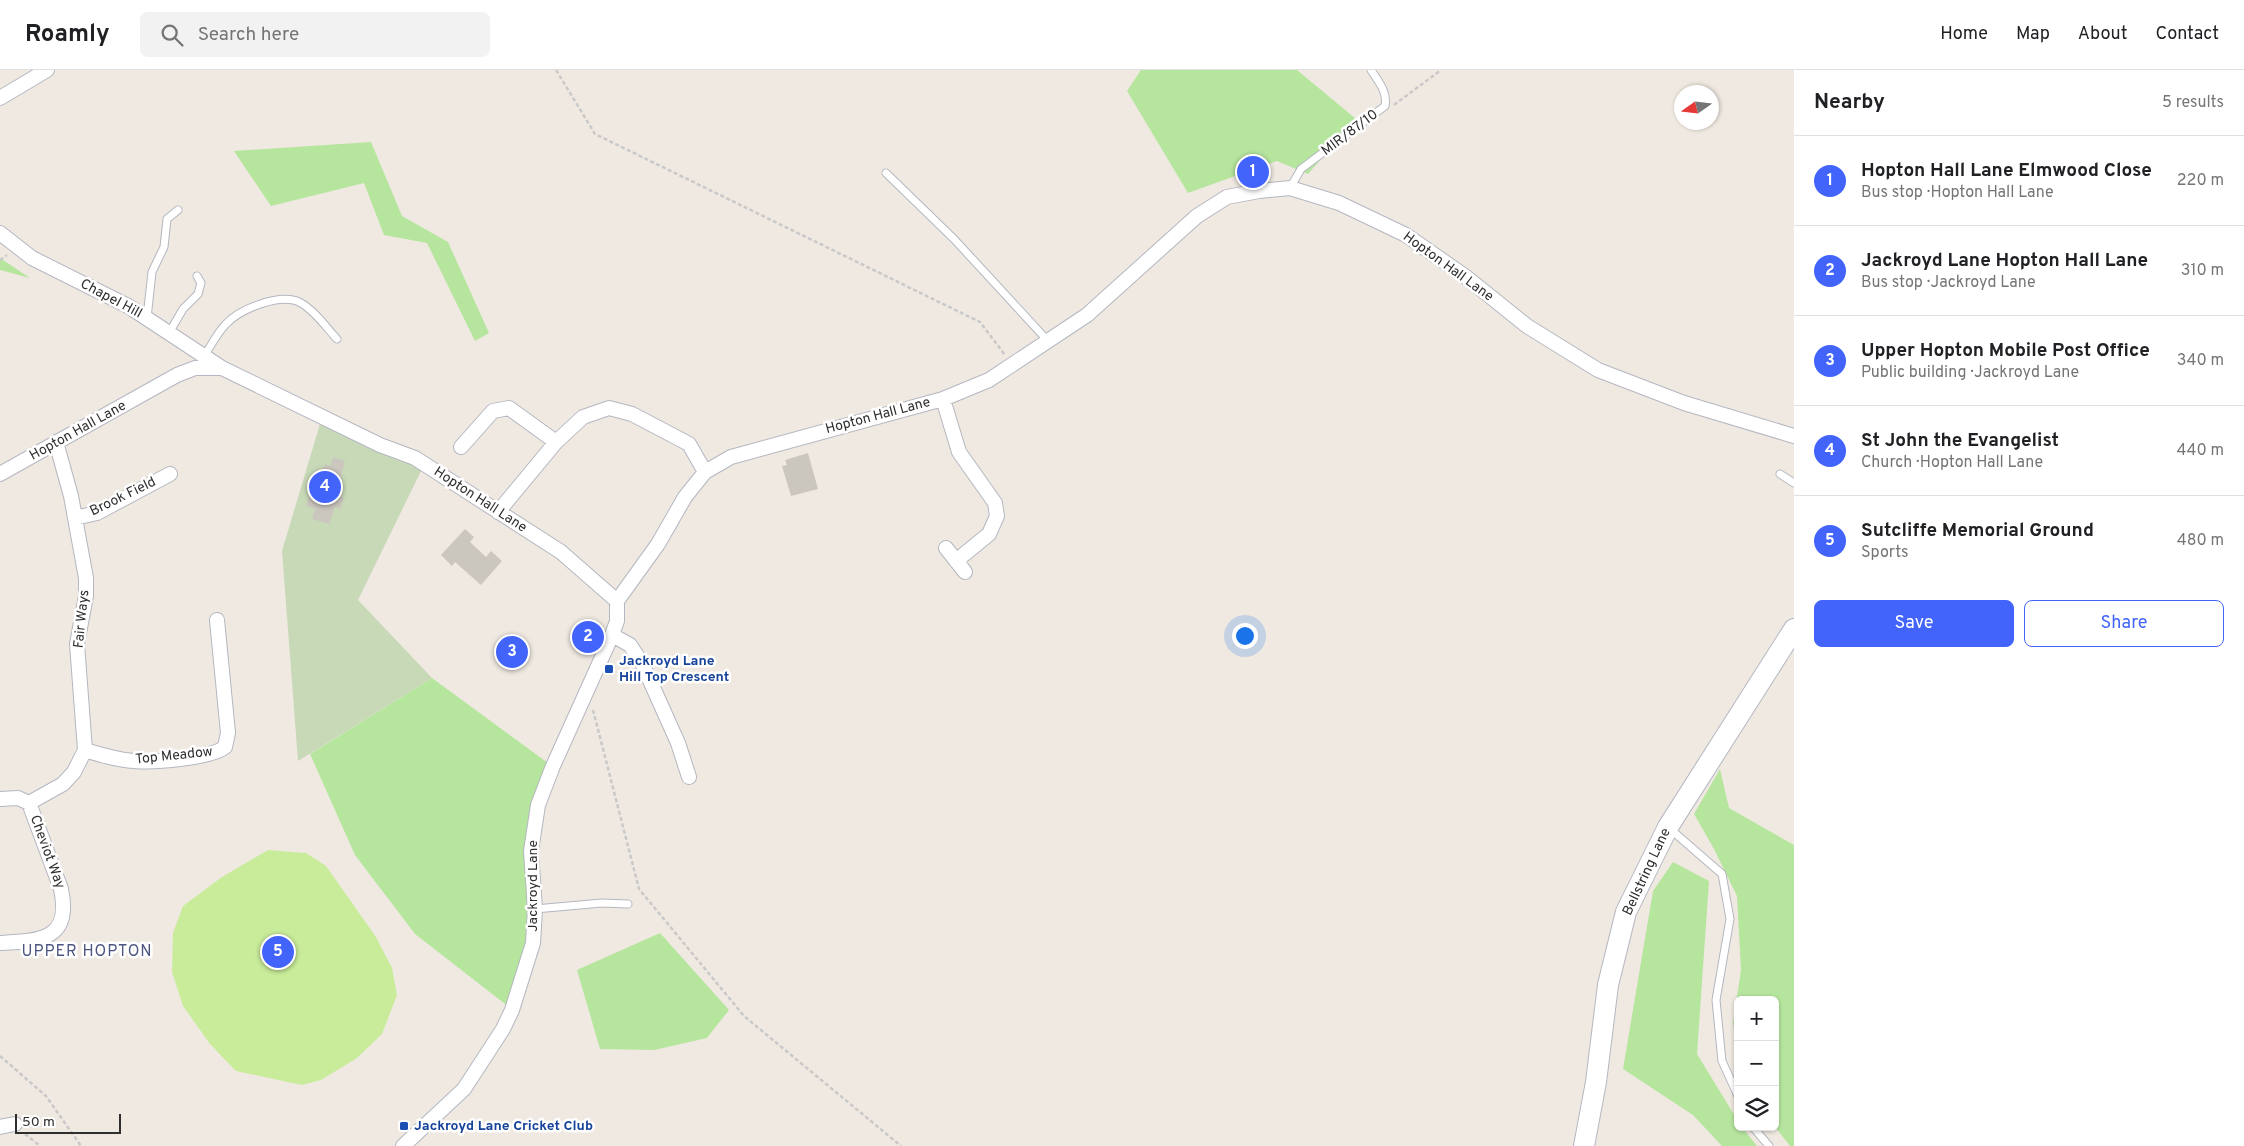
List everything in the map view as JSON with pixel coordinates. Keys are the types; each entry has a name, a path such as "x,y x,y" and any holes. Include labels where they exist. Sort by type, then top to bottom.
{"main road":[{"name":"Bellstring Lane","path":"1584,1146 1596,1082 1608,985 1626,912 1668,826 1794,630"}],"street":[{"path":"0,98 47,70"},
{"name":"Hopton Hall Lane","path":"0,474 177,375 195,368 222,368 380,445 415,458 561,552 617,601 658,544 685,497 705,472 731,456 942,399 989,380 1087,315 1197,216 1227,197 1290,188 1339,203 1406,235 1466,277 1527,326 1598,370 1684,403 1794,436"},
{"name":"Chapel Hill","path":"0,233 32,258 128,306 222,368"},
{"path":"942,399 959,452 995,504 997,516 989,534 956,561"},
{"path":"461,447 493,411 509,408 556,442"},
{"path":"498,512 556,442 583,417 609,408 632,414 689,444 705,472"},
{"name":"Fair Ways","path":"56,442 71,496 86,578 86,596 77,644 85,750"},
{"name":"Brook Field","path":"75,518 97,513 170,474"},
{"path":"946,548 965,572"},
{"name":"Jackroyd Lane","path":"403,1146 464,1089 503,1029 523,979 533,943 535,910 531,851 538,805 553,766 612,635 617,620 617,601"},
{"name":"Top Meadow","path":"85,750 137,762 213,754 225,747 228,733 217,620"},
{"path":"612,635 630,645 643,665 678,743 689,777"},
{"path":"29,803 63,784 74,772 85,750"},
{"name":"Cheviot Way","path":"0,799 18,798 29,803 61,889 64,903 63,917 56,929 46,938 35,941 0,943"},
{"path":"0,1127 15,1124"}],"lane":[{"path":"1371,70 1382,87 1386,99 1385,106"},
{"name":"MIR/87/10","path":"1290,188 1301,169 1385,106"},
{"path":"886,173 954,239 1048,341"},
{"path":"147,318 152,272 164,247 167,219 178,210"},
{"path":"169,333 183,309 198,294 200,284 197,276"},
{"path":"204,356 225,325 242,311 277,300 290,300 301,303 314,313 337,339"},
{"path":"1780,474 1794,483"},
{"path":"1668,826 1722,874 1730,919 1716,1000 1722,1061 1734,1087"},
{"path":"535,910 602,903 628,904"},
{"path":"1757,1131 1770,1146"}],"path":[{"path":"556,70 595,134 980,322 1012,364"},
{"name":"MIR/87/10","path":"1385,106 1396,105 1441,70"},
{"path":"588,691 639,889 744,1016 901,1146"},
{"path":"0,1056 46,1096 81,1146"},
{"path":"35,1144 40,1146"}],"green space":[{"path":"1141,70 1297,70 1356,119 1308,174 1277,161 1188,193 1127,91"},
{"path":"371,142 402,216 448,242 489,333 475,341 427,243 384,235 364,183 271,206 234,151"},
{"path":"0,258 30,278 0,270"},
{"path":"320,424 422,469 358,600 432,678 298,761 282,551"},
{"path":"432,678 548,763 528,820 526,850 530,902 529,925 525,949 509,1007 415,934 355,855 310,754"},
{"path":"1720,769 1729,808 1794,845 1794,1146 1790,1146 1778,1131 1779,996 1737,996 1741,970 1737,896 1694,814"},
{"path":"268,850 306,853 326,866 376,937 392,968 397,995 382,1034 357,1058 321,1080 302,1085 236,1071 210,1044 183,1006 172,972 173,933 183,906 222,877"},
{"path":"1673,862 1709,881 1697,1054 1734,1114 1734,1131 1745,1131 1757,1146 1722,1146 1693,1115 1623,1069 1653,891"},
{"path":"660,933 729,1010 707,1038 654,1050 600,1049 577,970"}],"building":[{"path":"808,453 818,489 791,496 782,466 787,465 785,460"},
{"path":"333,457 345,461 336,495 344,498 340,509 335,507 329,524 312,519 315,509 306,506 317,469 323,471 325,464 330,466"},
{"path":"465,529 474,537 470,542 486,557 491,551 502,561 481,585 455,562 452,566 441,555"}],"place":[{"name":"Hopton Hall Lane Elmwood Close","path":"1253,172"},
{"name":"St John the Evangelist","path":"325,487"},
{"name":"Jackroyd Lane Hopton Hall Lane","path":"588,637"},
{"name":"Upper Hopton Mobile Post Office","path":"512,652"},
{"name":"Jackroyd Lane Hill Top Crescent","path":"609,669"},
{"name":"Sutcliffe Memorial Ground","path":"278,952"},
{"name":"Jackroyd Lane Cricket Club","path":"404,1126"}],"district":[{"name":"UPPER HOPTON","path":"87,952"}]}
